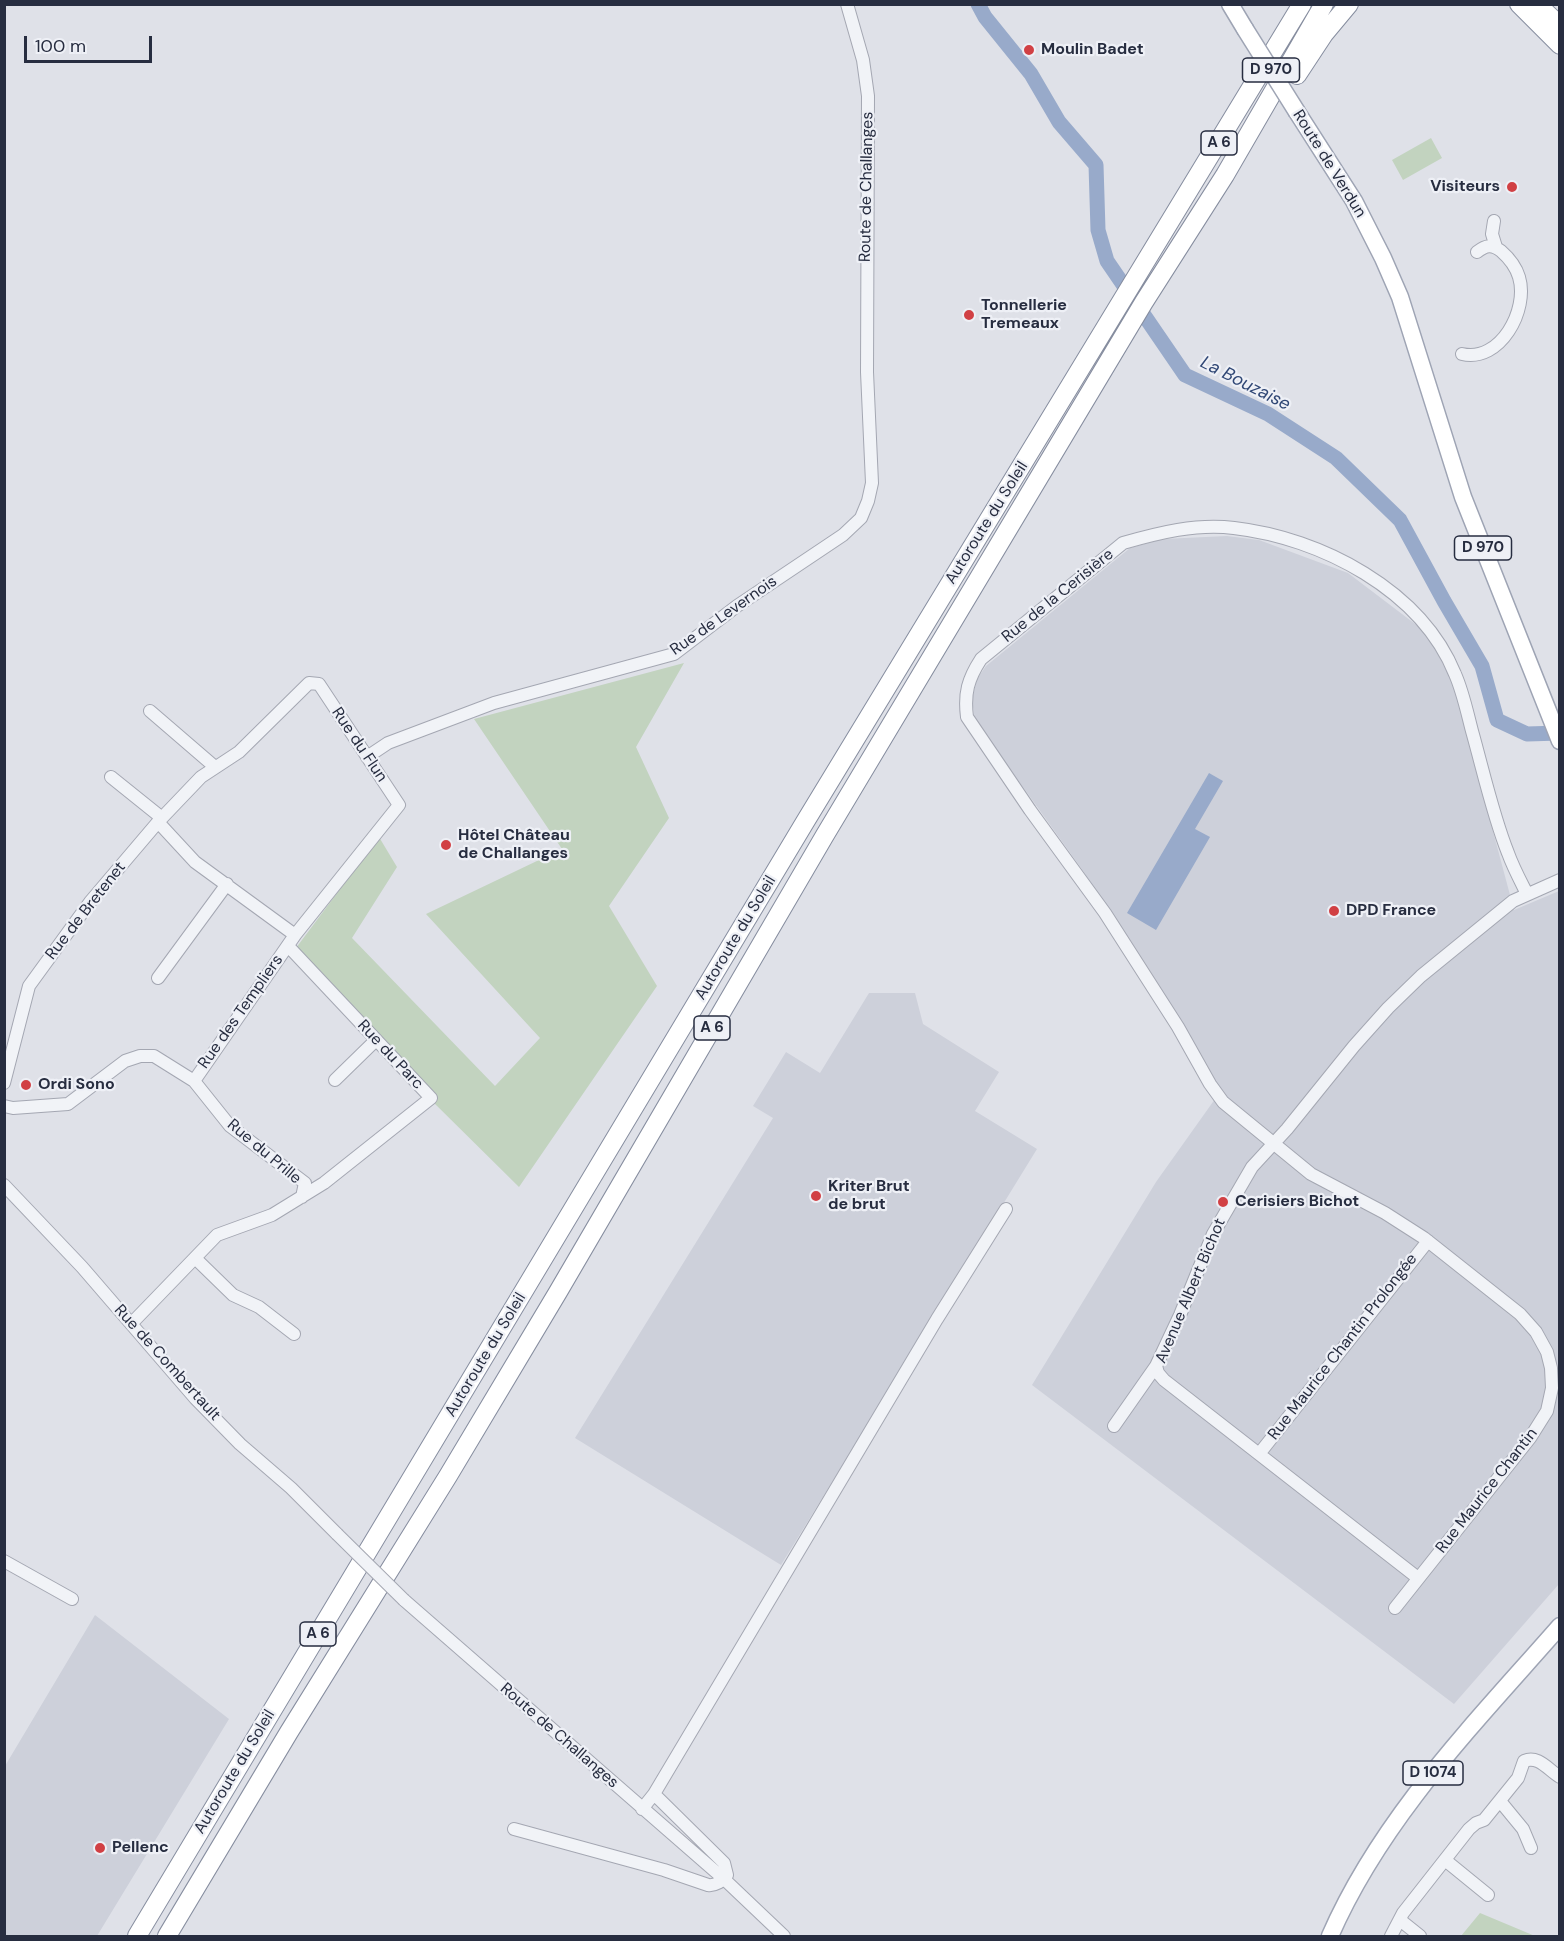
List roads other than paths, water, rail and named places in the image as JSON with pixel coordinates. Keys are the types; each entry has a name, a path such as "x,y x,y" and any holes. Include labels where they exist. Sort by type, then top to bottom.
{"highway":[{"name":"Autoroute du Soleil","path":"137,1936 805,822 1302,4"},
{"name":"Autoroute du Soleil","path":"167,1936 289,1732 448,1476 825,835 1144,302 1225,175 1324,4"},
{"path":"1225,175 1248,152 1324,34 1349,4"},
{"path":"1519,4 1560,45"},
{"path":"1535,4 1560,25"},
{"path":"1535,4 1560,39"},
{"path":"1548,4 1560,25"}],"main road":[{"name":"Route de Verdun","path":"1230,4 1354,201 1383,258 1400,297 1463,497 1560,741"},
{"name":"D 1074","path":"1330,1936 1362,1872 1398,1817 1420,1788 1560,1626"}],"street":[{"name":"Route de Challanges","path":"847,4 863,60 868,96 867,372"},
{"path":"1494,221 1492,234 1496,247"},
{"path":"1462,354 1478,355 1494,347 1503,339 1516,315 1520,300 1520,278 1508,257 1496,247 1487,245 1477,252"},
{"name":"Rue de Levernois","path":"367,757 388,743 494,703 674,654 737,606 843,535 861,518 872,483 867,372"},
{"name":"Rue de la Cerisière","path":"1272,1144 1223,1101 1210,1084 1178,1027 1105,913 1030,810 967,717 965,701 970,677 981,659 1123,543 1151,535 1193,528 1233,528 1266,533 1319,550 1358,568 1395,595 1431,631 1455,674 1507,852 1527,894"},
{"name":"Rue de Bretenet","path":"4,1083 29,986 90,902 160,820 201,777 239,752 309,683 319,684"},
{"name":"Rue du Flun","path":"319,684 399,805"},
{"path":"150,711 215,767"},
{"name":"Rue du Parc","path":"111,777 160,820 195,862 227,884 291,940 376,1040 431,1098 324,1183 302,1197"},
{"name":"Rue des Templiers","path":"4,1106 13,1108 68,1104 124,1061 140,1056 154,1056 194,1081 291,940 399,805"},
{"path":"1527,894 1560,880"},
{"path":"158,978 227,884"},
{"name":"Avenue Albert Bichot","path":"1418,1578 1164,1380 1158,1373 1156,1365 1180,1315 1213,1234 1252,1167 1317,1093 1361,1038 1421,976 1513,901 1527,894"},
{"path":"335,1080 376,1040"},
{"name":"Rue du Prille","path":"194,1081 230,1126 305,1183 302,1197"},
{"name":"Rue Maurice Chantin","path":"1272,1144 1311,1174 1385,1214 1428,1241 1520,1314 1536,1332 1547,1352 1552,1388 1547,1411 1530,1438 1395,1608"},
{"name":"Rue de Combertault","path":"4,1185 195,1398 240,1444 291,1488 337,1534"},
{"path":"131,1324 217,1235 272,1215 302,1197"},
{"path":"642,1809 654,1794 937,1319 1006,1209"},
{"name":"Rue Maurice Chantin Prolongée","path":"1259,1454 1428,1241"},
{"path":"195,1258 233,1295 259,1307 294,1334"},
{"path":"1113,1426 1156,1365"},
{"name":"Route de Challanges","path":"337,1534 404,1600 724,1880 784,1936"},
{"path":"4,1561 72,1599"},
{"path":"1390,1936 1403,1913 1469,1829 1484,1820 1518,1778 1524,1761 1530,1758 1537,1760 1560,1777"},
{"path":"514,1829 664,1869 708,1885 724,1880 727,1875 724,1863 654,1794"},
{"path":"1500,1801 1523,1829 1531,1848"},
{"path":"1446,1860 1488,1895"},
{"path":"1400,1920 1420,1936"}],"water":[{"path":"1209,773 1223,781 1195,829 1210,837 1156,930 1127,913"}],"waterway":[{"name":"La Bouzaise","path":"978,4 985,17 1031,74 1059,122 1096,165 1098,230 1107,261 1185,375 1268,414 1336,458 1400,520 1482,666 1497,720 1527,734 1560,733"}],"place":[{"name":"Moulin Badet","path":"1029,50"},
{"name":"Visiteurs","path":"1512,187"},
{"name":"Tonnellerie Tremeaux","path":"969,315"},
{"name":"Hôtel Château de Challanges","path":"446,845"},
{"name":"DPD France","path":"1334,911"},
{"name":"Ordi Sono","path":"26,1085"},
{"name":"Kriter Brut de brut","path":"816,1196"},
{"name":"Cerisiers Bichot","path":"1223,1202"},
{"name":"Pellenc","path":"100,1848"}]}
